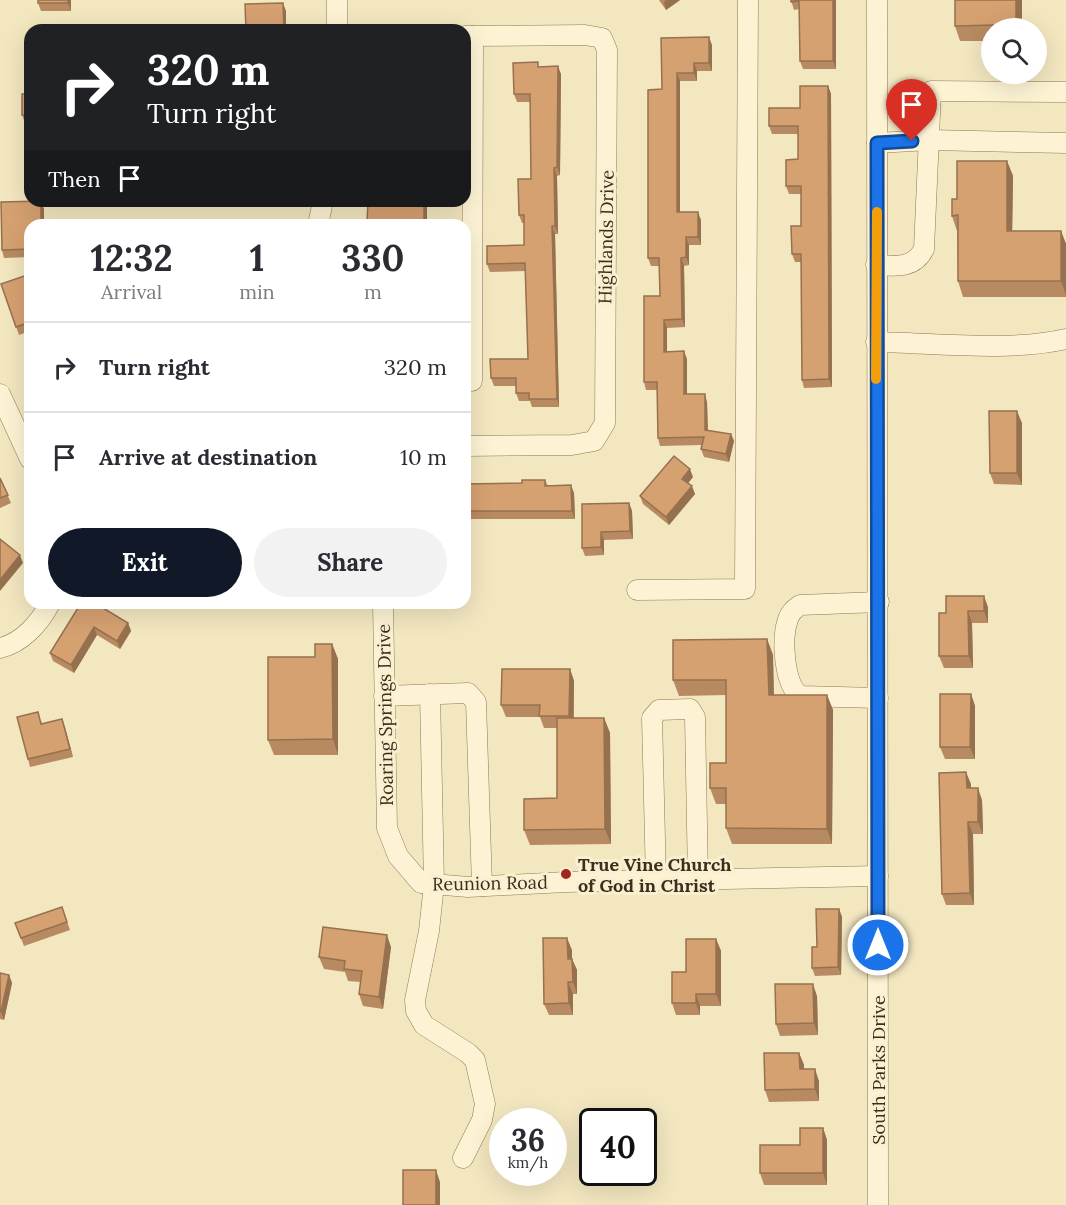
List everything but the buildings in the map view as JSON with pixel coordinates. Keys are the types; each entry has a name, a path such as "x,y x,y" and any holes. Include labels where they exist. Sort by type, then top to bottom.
{"street":[{"path":"337,0 337,24"},
{"path":"637,590 745,589 748,0"},
{"name":"South Parks Drive","path":"878,0 876,265 879,602 878,1205"},
{"name":"Highlands Drive","path":"471,36 585,35 602,38 607,50 605,423 594,441 572,445 471,446"},
{"path":"876,265 907,265 915,262 924,249 931,91 1066,92"},
{"path":"877,143 930,140 1066,143"},
{"path":"471,266 472,381"},
{"path":"876,342 976,345 1051,342 1066,339"},
{"path":"0,394 24,446"},
{"path":"878,698 800,696 793,691 787,674 786,630 788,619 800,605 879,602"},
{"path":"0,648 10,646 35,626 46,609"},
{"name":"Roaring Springs Drive","path":"383,609 387,828"},
{"path":"384,696 468,693 476,702 482,886"},
{"path":"430,694 434,884 429,931 415,1000 416,1011 424,1025 468,1053 475,1060 485,1104 482,1120 463,1158"},
{"path":"656,880 652,718 659,710 690,709 695,717 698,879"},
{"name":"Reunion Road","path":"387,828 398,856 421,883 482,886 878,876"}],"slow traffic":[{"path":"876,379 877,212"}],"place":[{"name":"True Vine Church of God in Christ","path":"566,874"}],"route":[{"path":"878,945 877,143 912,141"}]}
